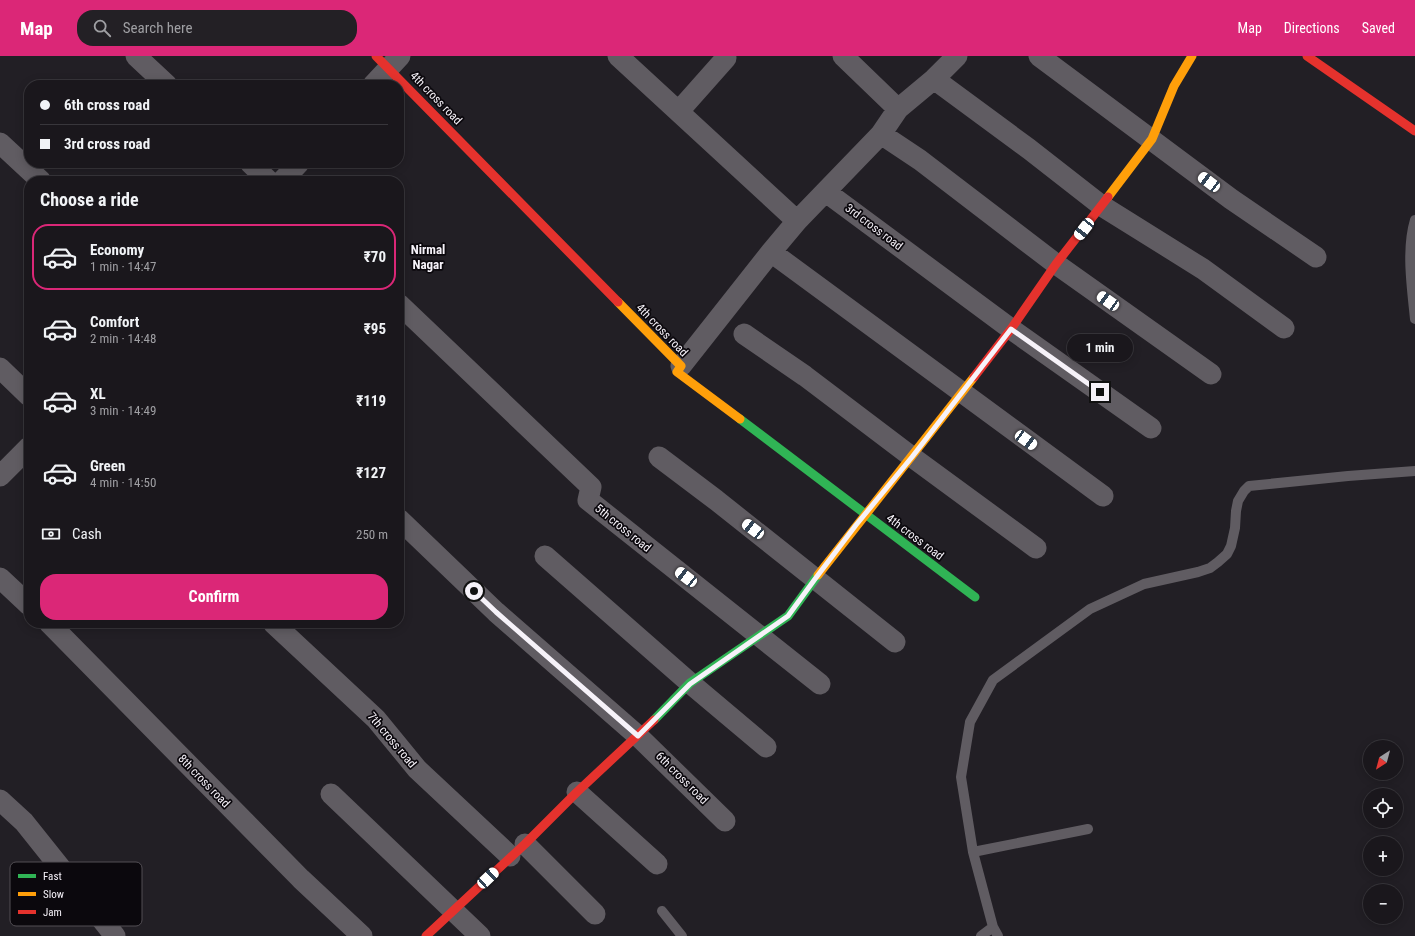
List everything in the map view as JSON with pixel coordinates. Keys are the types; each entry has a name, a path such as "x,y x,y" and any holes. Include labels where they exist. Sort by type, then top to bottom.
{"street":[{"path":"136,56 162,80"},
{"path":"618,56 797,221"},
{"path":"842,56 898,110"},
{"path":"681,366 797,221 881,134 898,110 934,79 957,56"},
{"path":"1039,56 1231,199 1316,257"},
{"path":"426,936 638,736 690,684 788,616 865,514 912,457 1011,329 1056,264 1152,139 1174,86 1192,56"},
{"path":"1307,56 1415,131"},
{"path":"679,111 726,58"},
{"path":"376,80 389,60"},
{"name":"4th cross road","path":"389,60 681,366 677,372 975,597"},
{"path":"934,79 1023,144 1102,206 1203,270 1284,328"},
{"path":"881,134 920,160 1056,264 1211,374"},
{"path":"0,143 24,165"},
{"path":"27,168 36,176"},
{"path":"255,168 264,176"},
{"path":"287,176 294,168"},
{"name":"3rd cross road","path":"826,192 1011,329 1151,428"},
{"path":"771,252 1103,496"},
{"name":"5th cross road","path":"404,309 591,487 588,500 820,684"},
{"path":"744,334 805,376 1036,548"},
{"path":"0,368 24,391"},
{"path":"0,476 24,452"},
{"path":"659,457 716,500 894,642"},
{"name":"6th cross road","path":"404,524 496,612 638,736 725,821"},
{"path":"545,556 690,684 766,747"},
{"path":"0,578 24,600"},
{"name":"8th cross road","path":"53,628 301,879 362,936"},
{"name":"7th cross road","path":"278,628 376,719 416,769 518,850 595,914"},
{"path":"577,792 657,864"},
{"path":"331,794 480,936"},
{"path":"0,800 24,822 56,862"},
{"path":"106,926 114,936"}],"lane":[{"path":"1415,220 1413,227 1410,269 1415,319"},
{"path":"998,936 993,927 973,852 961,776 970,722 993,680 1090,609 1144,584 1198,572 1210,568 1218,562 1227,554 1231,546 1238,502 1244,491 1249,486 1340,476 1415,471"},
{"path":"973,852 1088,829"},
{"path":"662,911 682,936"},
{"path":"981,936 993,927"}],"traffic: fast":[{"path":"740,419 975,597"},
{"path":"654,720 690,683 788,616 818,575"}],"traffic: slow":[{"path":"1108,197 1152,139 1174,86 1192,56"},
{"path":"618,302 681,366 677,372 740,419"},
{"path":"818,575 974,377"}],"traffic: jam":[{"path":"376,56 400,80"},
{"path":"1307,56 1415,131"},
{"path":"404,84 618,302"},
{"path":"974,377 1011,329 1056,264 1108,197"},
{"path":"426,936 525,844 577,792 654,720"}],"district":[{"name":"Nirmal Nagar","path":"428,256"}],"route":[{"path":"474,591 638,736 690,684 788,616 856,525 912,457 1011,329 1100,392"}]}
